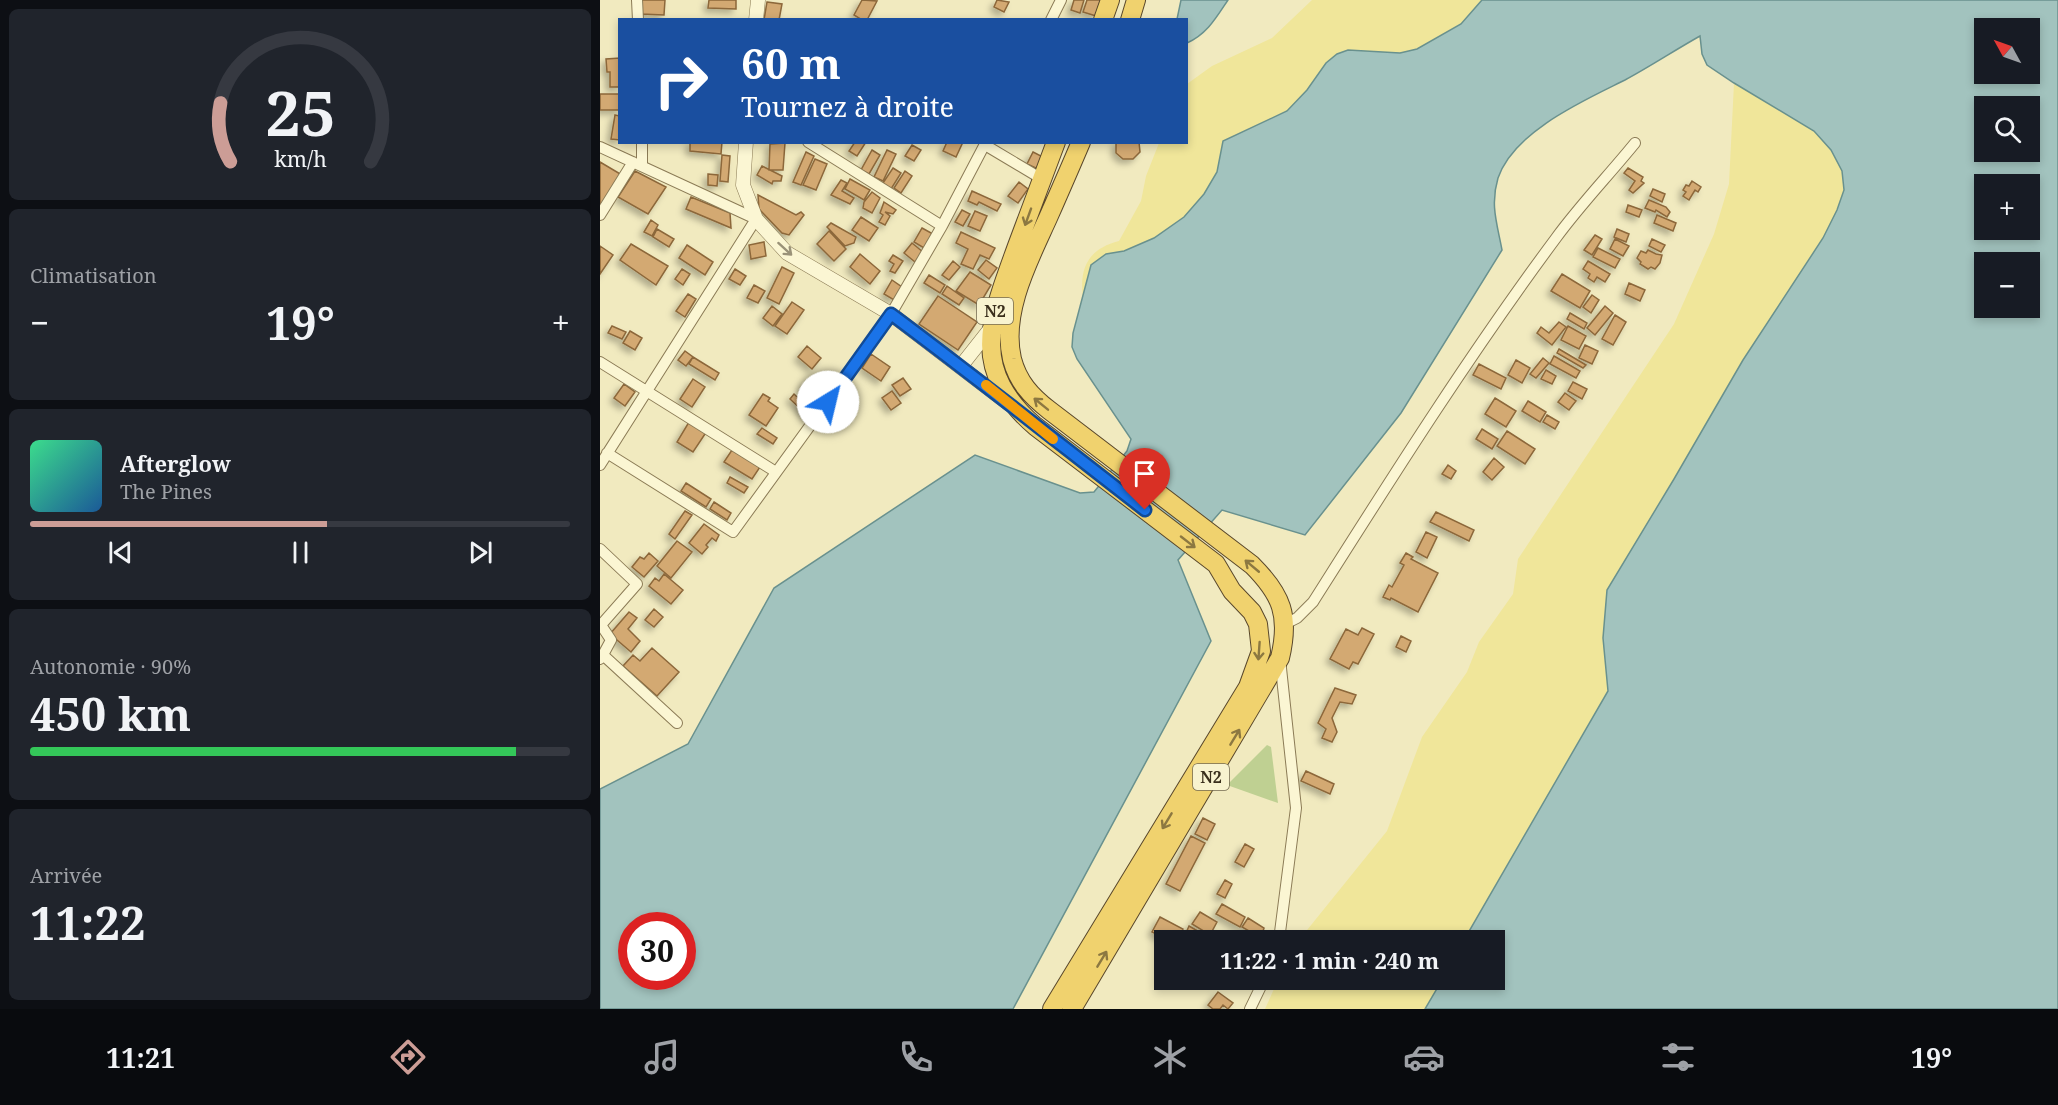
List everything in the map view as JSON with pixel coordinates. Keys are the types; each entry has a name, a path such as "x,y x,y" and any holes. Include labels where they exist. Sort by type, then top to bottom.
{"highway":[{"path":"1104,18 1110,0"},
{"path":"1131,18 1136,0"},
{"name":"N2","path":"1052,1009 1248,687 1261,651 1257,624 1252,612 1232,591 1216,564 1017,410 1002,387 994,369 991,328 1001,289 1055,144"},
{"name":"N2","path":"1072,1009 1280,658 1285,624 1276,594 1268,580 1252,565 1030,395 1020,380 1012,359 1010,335 1012,317 1027,266 1080,144"}],"street":[{"path":"637,0 638,18"},
{"path":"756,18 758,0"},
{"path":"1052,18 1061,0"},
{"path":"1285,624 1297,618 1313,602 1419,435 1502,313 1557,236 1635,143"},
{"path":"600,215 637,164 642,144"},
{"path":"746,144 743,185 756,219 787,253 891,314 1017,410"},
{"path":"811,144 942,226"},
{"path":"756,219 603,458 733,532 891,314 942,226 985,144 1042,179"},
{"path":"600,147 756,219"},
{"path":"961,366 991,328"},
{"path":"600,362 777,472"},
{"path":"600,549 637,584 601,625 611,640 602,657 677,723"},
{"path":"1280,658 1296,808 1280,930"},
{"path":"1250,1009 1259,990"}],"green space":[{"path":"1267,745 1271,747 1278,803 1227,785"}],"sand":[{"path":"1312,0 1482,0 1461,24 1417,49 1400,53 1348,50 1326,63 1307,90 1287,111 1223,141 1217,172 1204,194 1184,217 1154,238 1124,251 1106,254 1091,266 1083,298 1084,269 1088,261 1100,249 1119,241 1141,201 1146,176 1159,144 1188,144 1188,83 1212,66 1272,38"},
{"path":"1734,83 1814,131 1831,150 1842,171 1844,190 1823,238 1743,360 1607,590 1603,638 1608,690 1470,930 1307,930 1387,831 1422,737 1467,672 1479,642 1513,594 1518,559 1674,324 1714,234 1729,184"},
{"path":"1274,990 1436,990 1425,1009 1265,1009"}],"water":[{"path":"1181,0 1228,0 1206,30 1188,42 1188,18 1177,18"},
{"path":"1482,0 2058,0 2058,1009 1425,1009 1436,990 1505,990 1505,930 1470,930 1608,691 1603,638 1607,590 1743,360 1823,238 1844,190 1842,171 1831,150 1814,131 1707,65 1702,54 1700,36 1635,75 1571,107 1535,132 1506,161 1498,178 1495,197 1495,214 1502,250 1401,413 1305,535 1222,510 1178,560 1211,641 1013,1009 600,1009 600,789 688,744 774,588 975,455 1080,493 1094,492 1127,451 1131,439 1077,359 1072,347 1073,333 1091,265 1106,254 1124,251 1154,238 1184,217 1204,194 1217,172 1223,141 1287,111 1307,90 1326,63 1337,54 1348,50 1400,53 1417,49 1461,24"}],"building":[{"path":"642,0 665,0 664,15 641,14"},
{"path":"709,0 736,0 736,9 708,8"},
{"path":"862,0 877,1 868,18 859,18 854,15"},
{"path":"997,0 1009,2 1004,12 994,7"},
{"path":"1074,0 1084,0 1080,13 1071,10"},
{"path":"1087,0 1101,0 1096,16 1083,12"},
{"path":"767,2 782,4 779,18 764,18"},
{"path":"618,58 618,87 610,87 610,72 607,72 606,59"},
{"path":"600,94 618,94 618,110 600,110"},
{"path":"615,115 618,116 618,140 611,139"},
{"path":"690,144 722,144 721,154 690,151"},
{"path":"770,144 785,144 783,170 769,170"},
{"path":"854,144 865,144 857,156 849,151"},
{"path":"946,144 962,144 956,157 943,151"},
{"path":"1116,144 1139,144 1140,152 1133,159 1123,159 1116,153"},
{"path":"912,145 921,150 914,161 905,156"},
{"path":"872,150 880,155 869,174 861,170"},
{"path":"887,150 896,154 883,181 874,177"},
{"path":"806,152 814,156 801,185 793,182"},
{"path":"1033,152 1043,157 1038,169 1027,164"},
{"path":"722,155 730,156 728,182 720,181"},
{"path":"815,159 827,164 816,190 803,185"},
{"path":"600,162 622,175 600,209"},
{"path":"762,166 782,176 781,181 773,181 772,184 757,175"},
{"path":"893,168 901,173 891,189 883,183"},
{"path":"1628,168 1643,177 1641,181 1644,183 1633,193 1629,190 1635,181 1624,173"},
{"path":"635,171 666,187 648,214 618,197"},
{"path":"905,171 912,176 901,193 894,188"},
{"path":"708,174 718,175 717,186 708,185"},
{"path":"850,179 870,190 864,200 845,189"},
{"path":"841,180 847,183 842,191 854,198 850,204 831,195"},
{"path":"1692,181 1701,187 1698,192 1695,190 1689,200 1683,196 1686,192 1683,190"},
{"path":"1019,182 1028,189 1018,203 1008,196"},
{"path":"1653,189 1665,194 1662,202 1650,196"},
{"path":"972,191 1001,204 997,211 979,202 977,205 968,201"},
{"path":"872,192 880,198 872,213 863,208 864,202"},
{"path":"758,195 796,215 801,212 804,215 789,235 782,233 759,209"},
{"path":"691,197 730,213 731,228 686,209"},
{"path":"1649,200 1666,207 1670,212 1667,217 1656,210 1655,212 1645,208"},
{"path":"884,202 896,210 893,214 885,212 890,216 885,225 879,222 883,215 880,213"},
{"path":"1628,205 1642,210 1639,217 1626,212"},
{"path":"962,210 970,214 963,226 955,222"},
{"path":"975,211 987,216 980,231 968,226"},
{"path":"1657,215 1676,223 1673,231 1654,223"},
{"path":"861,217 878,228 869,241 852,230"},
{"path":"651,220 658,225 652,236 644,232"},
{"path":"831,223 856,237 854,243 845,246 827,227"},
{"path":"922,228 933,234 924,248 914,242"},
{"path":"657,229 674,239 669,247 653,237"},
{"path":"1617,229 1629,234 1626,242 1614,237"},
{"path":"829,231 846,249 834,261 817,244"},
{"path":"961,232 995,248 989,259 980,255 973,269 961,264 968,249 956,243"},
{"path":"1595,235 1602,239 1592,255 1584,250"},
{"path":"1615,239 1629,246 1623,256 1610,249"},
{"path":"1652,239 1665,245 1661,252 1649,246"},
{"path":"764,242 766,256 751,259 749,245"},
{"path":"912,243 923,252 915,262 904,253"},
{"path":"631,244 668,266 656,285 620,260"},
{"path":"687,245 713,262 705,275 679,258"},
{"path":"600,246 613,255 600,274"},
{"path":"1598,248 1620,259 1615,268 1593,257"},
{"path":"1648,250 1662,255 1655,269 1651,267 1648,269 1640,264 1637,258 1641,251 1646,253"},
{"path":"860,254 880,271 870,284 850,267"},
{"path":"893,255 903,261 895,273 890,271 894,264 889,261"},
{"path":"986,260 997,268 989,279 978,270"},
{"path":"953,261 960,267 949,280 942,275"},
{"path":"1588,261 1610,274 1605,282 1597,277 1594,282 1588,278 1590,274 1583,269"},
{"path":"782,267 794,273 779,304 767,298"},
{"path":"682,269 690,274 683,285 675,279"},
{"path":"735,269 746,276 740,285 729,279"},
{"path":"970,272 991,285 979,305 956,291"},
{"path":"1562,274 1590,291 1580,308 1551,291"},
{"path":"929,275 945,285 940,293 924,283"},
{"path":"892,280 902,287 894,300 884,294"},
{"path":"1629,283 1645,290 1640,301 1625,294"},
{"path":"754,285 765,291 758,303 747,298"},
{"path":"947,286 964,298 959,305 942,294"},
{"path":"688,294 696,299 685,317 676,311"},
{"path":"1592,295 1599,300 1591,313 1583,307"},
{"path":"938,296 977,322 958,350 919,324"},
{"path":"792,302 804,310 787,334 775,326"},
{"path":"772,306 782,314 773,326 763,318"},
{"path":"1605,306 1613,313 1595,335 1587,328"},
{"path":"1570,313 1587,323 1584,329 1567,319"},
{"path":"1615,315 1626,322 1613,345 1602,339"},
{"path":"1559,322 1566,327 1552,345 1537,333 1541,327 1549,333"},
{"path":"612,326 626,332 622,339 608,333"},
{"path":"1568,326 1586,336 1579,349 1561,340"},
{"path":"630,331 642,338 635,350 623,343"},
{"path":"1585,345 1598,351 1592,364 1579,358"},
{"path":"807,346 821,358 812,369 798,357"},
{"path":"1559,349 1586,365 1583,368 1557,353"},
{"path":"685,351 693,357 686,366 678,360"},
{"path":"871,354 890,367 881,381 862,368"},
{"path":"1554,356 1580,371 1576,378 1550,364"},
{"path":"693,357 719,373 715,380 689,364"},
{"path":"1543,358 1549,363 1536,378 1530,374"},
{"path":"1516,360 1530,368 1522,383 1508,375"},
{"path":"1479,364 1506,378 1501,389 1473,375"},
{"path":"1546,370 1556,376 1552,384 1541,379"},
{"path":"903,378 911,389 900,396 892,385"},
{"path":"693,379 705,387 692,407 680,399"},
{"path":"811,379 819,386 811,394 803,387"},
{"path":"1573,382 1587,389 1582,399 1568,391"},
{"path":"624,384 635,392 625,406 614,398"},
{"path":"892,391 901,403 891,410 882,398"},
{"path":"1565,393 1576,401 1569,410 1558,402"},
{"path":"763,394 770,398 768,401 778,408 766,426 749,415"},
{"path":"794,394 814,413 810,418 790,399"},
{"path":"1495,398 1516,411 1506,427 1485,414"},
{"path":"1528,401 1546,412 1540,422 1522,411"},
{"path":"1547,415 1559,422 1555,429 1543,422"},
{"path":"689,422 707,431 693,452 677,442"},
{"path":"762,428 777,438 773,444 757,434"},
{"path":"1482,429 1498,439 1492,449 1476,439"},
{"path":"1507,431 1535,449 1525,464 1497,446"},
{"path":"732,450 760,467 752,479 724,462"},
{"path":"1494,458 1504,467 1492,480 1483,472"},
{"path":"1448,465 1456,471 1451,479 1442,474"},
{"path":"730,477 748,487 744,493 727,483"},
{"path":"686,483 711,499 706,507 681,491"},
{"path":"714,502 731,513 727,520 710,509"},
{"path":"685,511 692,515 675,539 669,534"},
{"path":"1436,512 1474,530 1469,541 1430,522"},
{"path":"704,524 719,535 716,541 712,538 702,554 689,543"},
{"path":"1426,532 1437,537 1427,558 1416,552"},
{"path":"677,541 692,552 671,578 657,566"},
{"path":"649,553 658,561 644,577 632,567 640,557 644,559"},
{"path":"1406,553 1413,557 1411,559 1438,573 1418,612 1391,598 1390,600 1383,597 1389,585 1392,587 1404,565 1400,563"},
{"path":"664,574 683,590 671,604 649,586 655,578 659,581"},
{"path":"654,609 663,617 654,627 645,620"},
{"path":"629,612 637,618 628,629 640,641 631,652 610,634"},
{"path":"1362,628 1374,634 1358,664 1353,662 1349,669 1330,659 1346,629 1358,635"},
{"path":"1401,636 1411,641 1406,652 1396,647"},
{"path":"652,648 679,672 657,696 623,666 633,655 640,661"},
{"path":"1335,688 1356,695 1352,704 1340,702 1332,718 1337,732 1332,742 1322,738 1326,729 1318,723"},
{"path":"1306,771 1334,784 1330,794 1301,781"},
{"path":"1203,818 1215,824 1207,840 1195,834"},
{"path":"1191,836 1205,843 1180,891 1166,884"},
{"path":"1245,844 1254,849 1244,867 1235,862"},
{"path":"1225,880 1232,884 1225,898 1217,894"},
{"path":"1222,904 1245,917 1240,927 1216,914"},
{"path":"1200,912 1217,922 1213,930 1202,930 1192,924"},
{"path":"1160,917 1183,929 1154,930 1154,933 1152,932"},
{"path":"1248,918 1264,928 1263,930 1247,930 1242,927"},
{"path":"1218,992 1233,1003 1228,1009 1223,1005 1220,1009 1213,1009 1208,1005"}],"slow traffic":[{"path":"986,385 1053,439"}],"route":[{"path":"828,402 891,314 1145,510"}]}
